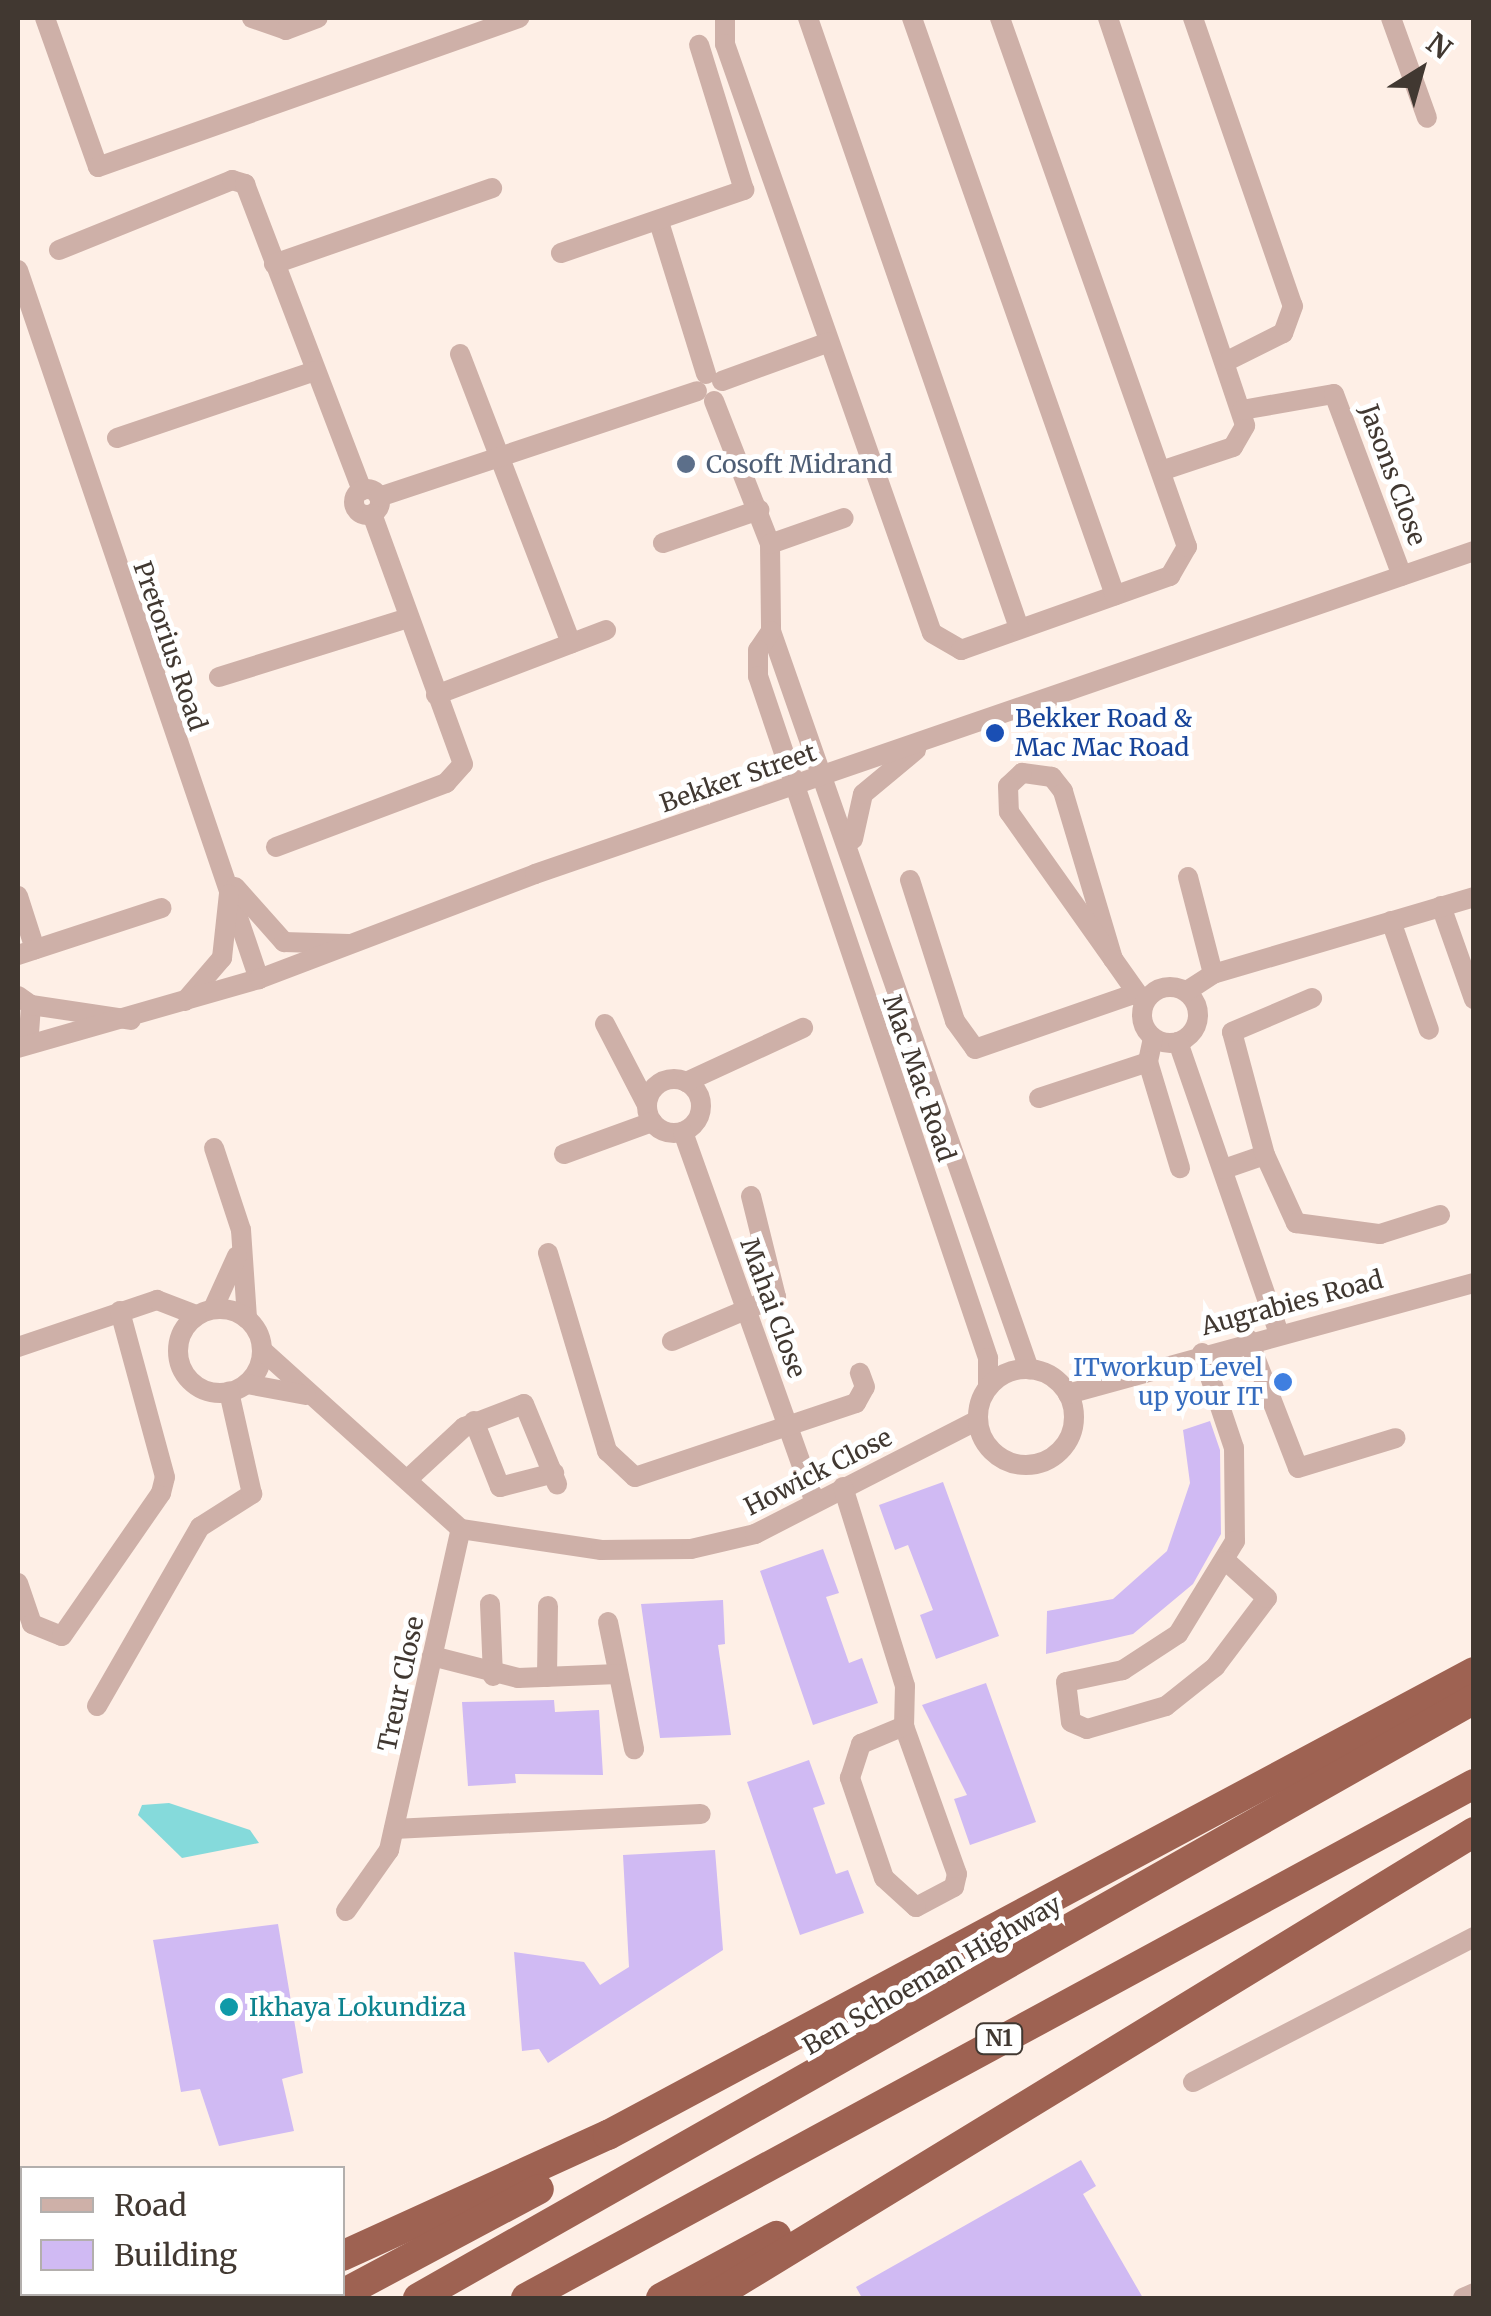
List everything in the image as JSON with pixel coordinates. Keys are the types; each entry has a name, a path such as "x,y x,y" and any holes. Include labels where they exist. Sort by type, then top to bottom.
{"highway":[{"path":"345,2292 1474,1672"},
{"name":"Ben Schoeman Highway","path":"418,2298 1474,1699"},
{"name":"N1","path":"526,2298 1474,1784"},
{"path":"710,2298 1046,2088 1474,1832"},
{"path":"345,2255 608,2135 1064,1894"},
{"path":"661,2298 1046,2088"}],"street":[{"path":"45,18 98,167 519,18"},
{"path":"252,18 286,30 318,18"},
{"path":"725,18 725,44 935,640 961,650 1115,595 1183,561 1186,541 1000,18"},
{"path":"808,18 1019,628"},
{"path":"912,18 1115,595"},
{"path":"1108,18 1230,360 1245,431 1233,446 1161,471"},
{"path":"1193,18 1293,306 1283,333 1230,360"},
{"path":"1391,18 1428,118"},
{"path":"560,253 659,222 746,187 699,45"},
{"path":"59,250 232,180 251,190 315,371 371,501 463,764 458,773 276,847"},
{"path":"274,264 492,188"},
{"path":"659,222 710,387 770,544 771,631"},
{"name":"Pretorius Road","path":"18,270 33,330 259,979"},
{"name":"Pretorius Road","path":"18,311 33,330"},
{"path":"371,501 500,463 828,342"},
{"path":"460,354 570,644"},
{"path":"117,438 315,371"},
{"name":"Jasons Close","path":"1242,410 1334,394 1402,576"},
{"path":"663,543 759,510"},
{"path":"770,544 844,518"},
{"name":"Bekker Street","path":"22,1046 134,1020 259,979 825,775 1474,551"},
{"path":"219,677 409,618"},
{"path":"436,695 606,630"},
{"name":"Mac Mac Road","path":"771,631 922,1048 1030,1369"},
{"name":"Mac Mac Road","path":"771,631 758,650 758,676 988,1358 988,1387"},
{"path":"854,856 863,794 934,738"},
{"path":"1113,960 1063,791 1052,777 1022,772 1008,786 1008,812 1113,960 1140,998 1154,1038 1148,1062 1180,1168"},
{"path":"222,871 284,942 356,945"},
{"path":"1188,877 1212,974"},
{"path":"910,880 954,1021 975,1048 1140,998 1163,987 1187,992 1212,974 1474,897"},
{"path":"184,1002 222,958 229,892"},
{"path":"18,896 26,952 162,908"},
{"path":"1441,906 1474,999"},
{"path":"1391,921 1429,1030"},
{"path":"1178,1042 1199,1013 1187,992"},
{"path":"1312,998 1232,1032 1265,1155 1296,1223 1380,1234 1440,1215"},
{"path":"22,1046 24,1000 134,1020"},
{"path":"605,1024 650,1113 683,1132 702,1108 686,1082"},
{"path":"650,1113 656,1086 686,1082 803,1028"},
{"path":"1154,1038 1178,1042"},
{"path":"1178,1042 1278,1330"},
{"path":"887,1060 922,1048"},
{"path":"1039,1098 1148,1062"},
{"path":"564,1154 650,1113"},
{"name":"Mahai Close","path":"683,1132 815,1502"},
{"path":"214,1148 234,1201 247,1318 262,1350 306,1394 409,1478 460,1529"},
{"path":"1224,1170 1265,1155"},
{"path":"672,1341 749,1316 778,1292 751,1196"},
{"path":"548,1253 599,1428 626,1474 789,1427 856,1402 860,1372"},
{"path":"238,1254 205,1312 183,1329 180,1368 210,1392 238,1388 306,1394"},
{"name":"Augrabies Road","path":"1068,1394 1278,1330 1474,1283"},
{"path":"18,1347 120,1310 168,1300 205,1312 247,1318"},
{"path":"18,1583 32,1624 62,1636 161,1493 165,1476 120,1310"},
{"path":"1248,1339 1298,1468 1396,1438"},
{"path":"98,1706 200,1528 252,1494 238,1388 262,1350"},
{"path":"1202,1353 1234,1448 1240,1526 1226,1561 1178,1634 1123,1670 1066,1682 1071,1722 1086,1729 1166,1706 1215,1667 1267,1598 1226,1561"},
{"path":"1030,1369 1068,1394 1068,1439 1045,1460 999,1456 978,1420 988,1387 1030,1369"},
{"path":"409,1478 474,1422 528,1406 556,1478 500,1487 474,1422"},
{"name":"Howick Close","path":"460,1529 600,1550 690,1549 755,1534 978,1420"},
{"path":"844,1487 904,1686 904,1726 957,1874 954,1887 916,1907 884,1878 850,1778 861,1744 904,1726"},
{"name":"Treur Close","path":"392,1840 460,1529"},
{"path":"490,1604 493,1676"},
{"path":"547,1677 548,1606"},
{"path":"608,1622 634,1749"},
{"path":"432,1656 493,1676 618,1674"},
{"path":"346,1911 392,1840 701,1814"},
{"path":"1194,2082 1474,1937"},
{"path":"1463,2298 1474,2292"}],"water":[{"path":"169,1803 250,1830 259,1843 182,1858 138,1815 142,1805"}],"building":[{"path":"1210,1421 1220,1450 1221,1534 1193,1584 1133,1634 1046,1654 1047,1611 1113,1599 1167,1551 1190,1483 1183,1430"},
{"path":"943,1482 999,1636 936,1659 920,1615 933,1610 908,1545 895,1550 879,1505"},
{"path":"823,1549 839,1593 826,1597 849,1663 862,1658 878,1703 813,1725 760,1571"},
{"path":"723,1600 725,1644 718,1645 731,1735 660,1738 641,1604"},
{"path":"986,1683 1036,1822 970,1845 954,1799 967,1795 922,1705"},
{"path":"554,1700 555,1712 599,1710 603,1775 515,1774 516,1783 468,1786 462,1702"},
{"path":"809,1760 825,1804 813,1808 836,1874 848,1870 864,1913 800,1935 747,1782"},
{"path":"715,1850 723,1950 548,2063 539,2049 522,2051 514,1952 584,1962 600,1985 629,1967 623,1855"},
{"name":"Ikhaya Lokundiza","path":"278,1924 303,2073 282,2079 294,2131 219,2146 200,2089 181,2092 153,1940"},
{"path":"1081,2160 1096,2186 1083,2194 1143,2298 862,2298 856,2287"}],"place":[{"name":"Cosoft Midrand","path":"686,464"},
{"name":"Bekker Road & Mac Mac Road","path":"995,733"},
{"name":"ITworkup Level up your IT","path":"1283,1382"},
{"name":"Ikhaya Lokundiza","path":"229,2007"}]}
